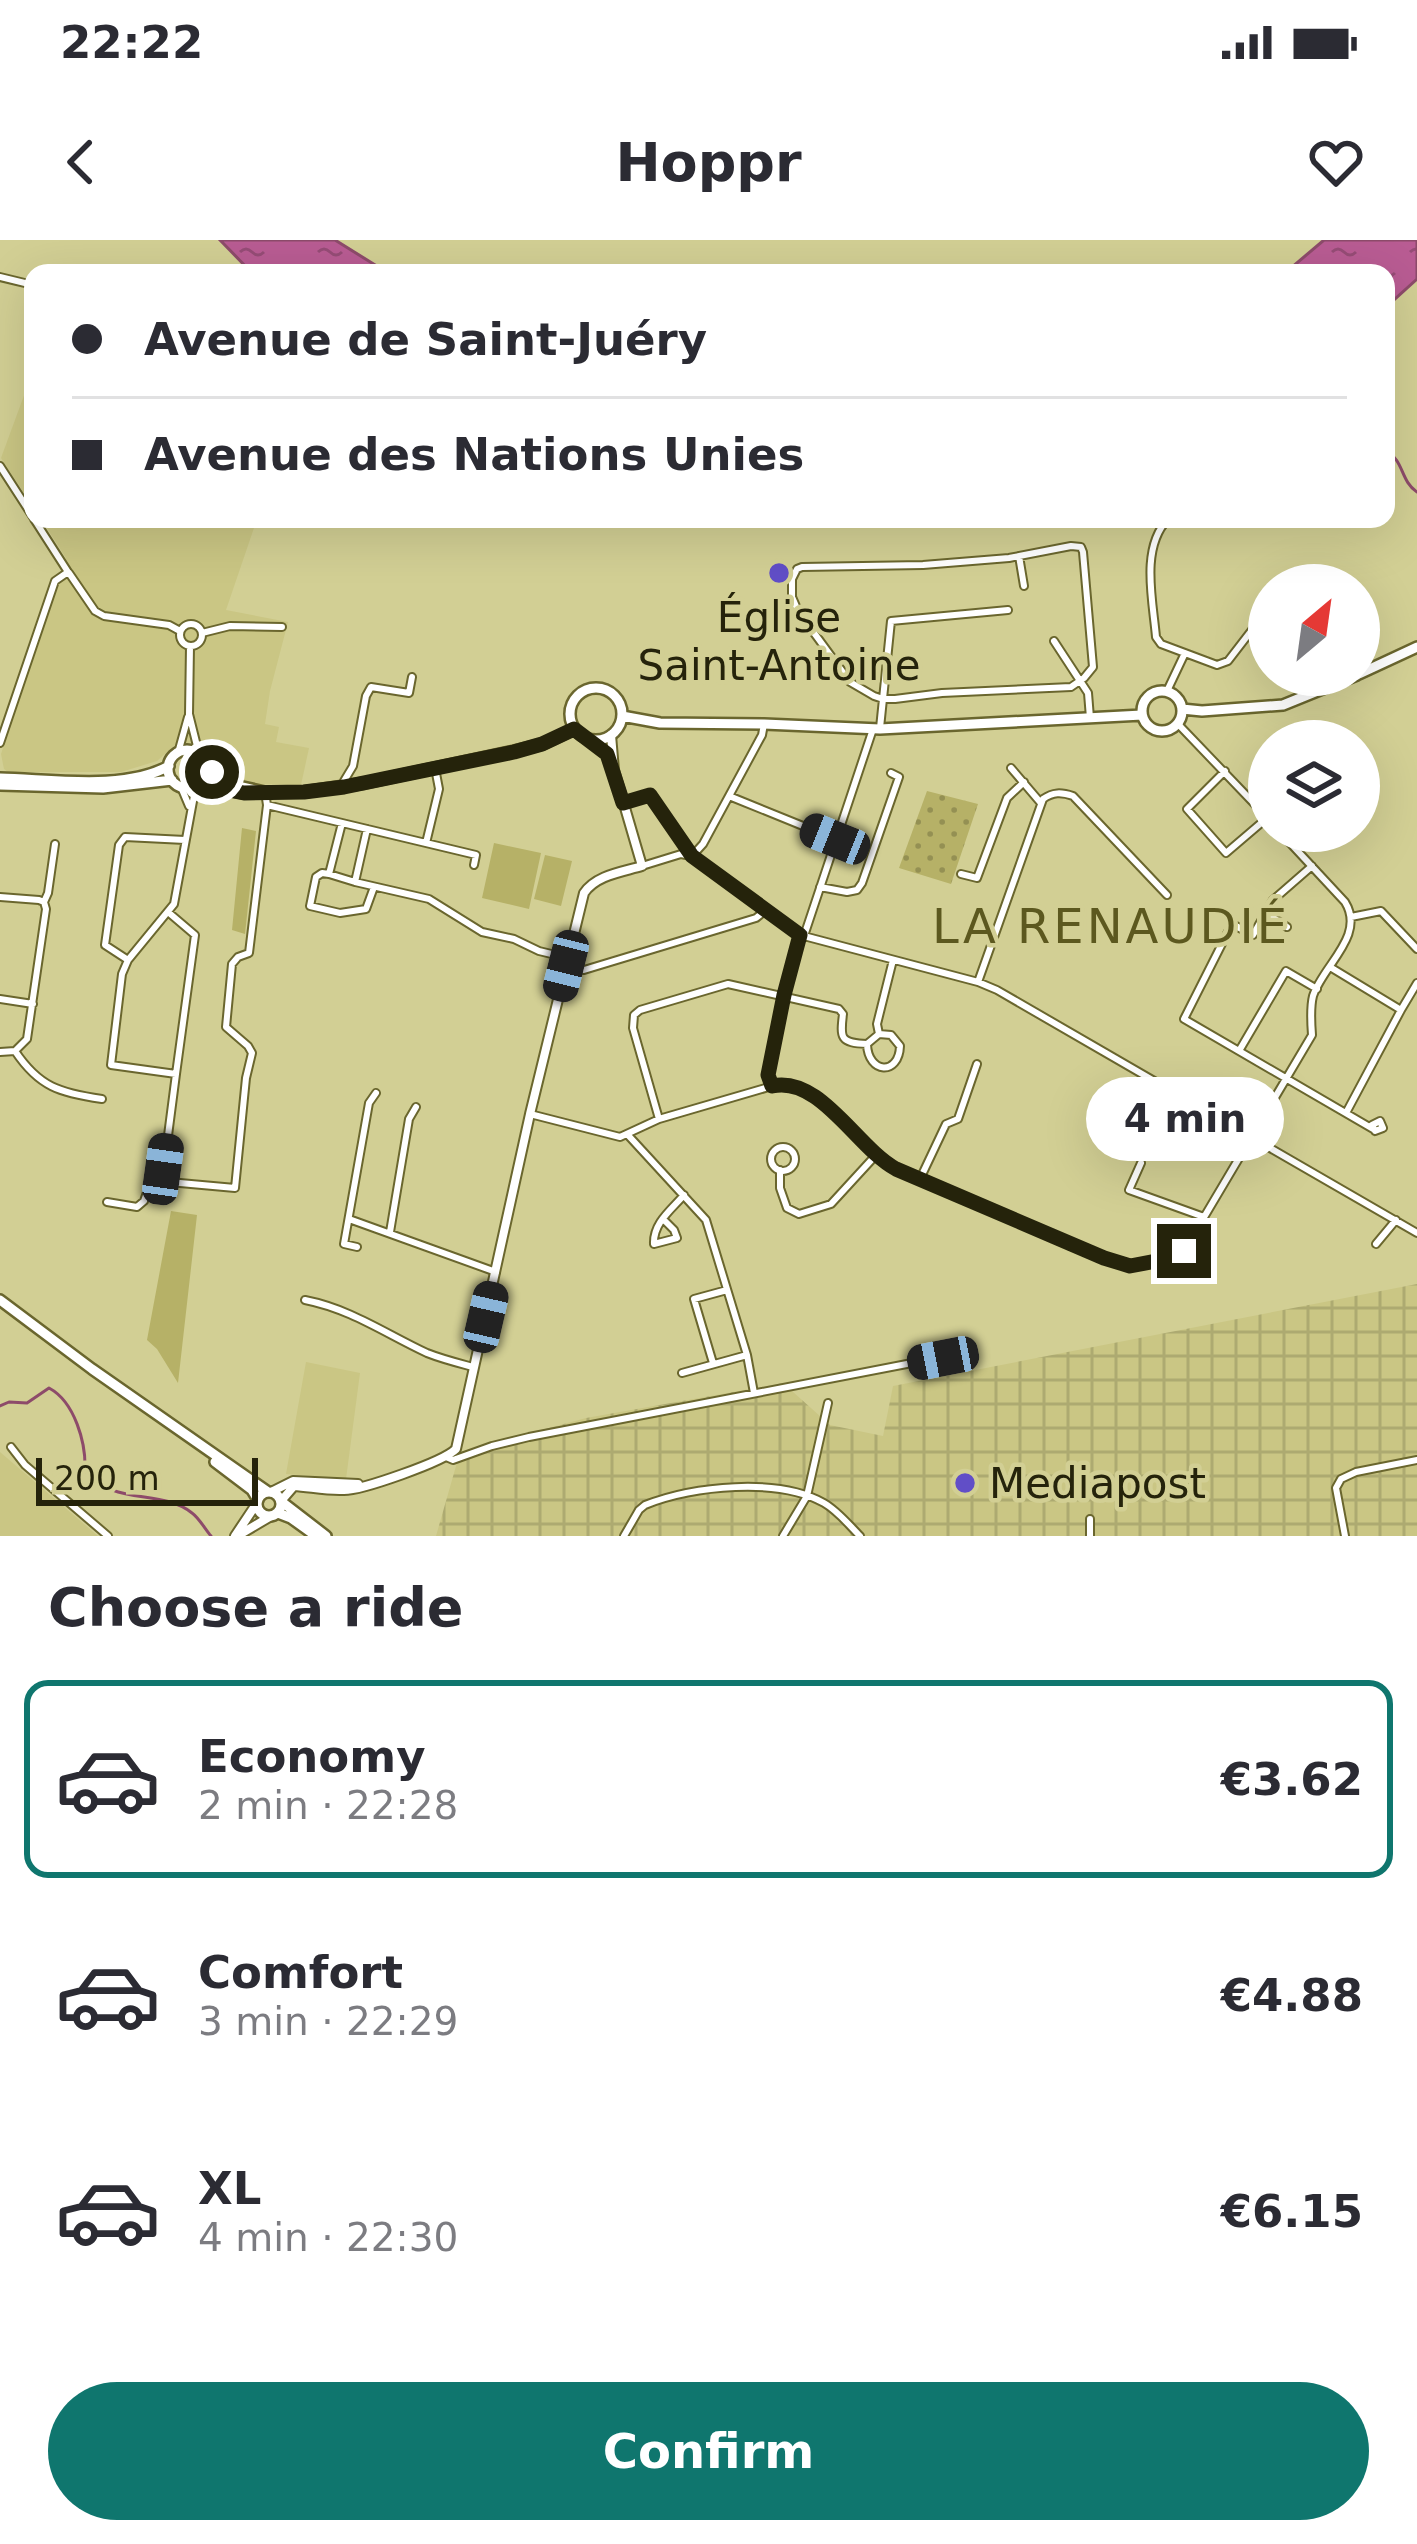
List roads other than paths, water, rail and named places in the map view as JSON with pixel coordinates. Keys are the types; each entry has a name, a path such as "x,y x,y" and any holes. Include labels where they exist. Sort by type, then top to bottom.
{"main road":[{"path":"1380,665 1417,647"},
{"path":"603,688 620,703 622,716 611,735 586,739 574,729 569,714 580,692 603,688"},
{"path":"1168,691 1182,709 1178,724 1160,732 1148,727 1141,708 1154,692 1168,691"},
{"path":"1182,709 1283,705 1306,696"},
{"path":"622,716 646,722 876,729 1142,716"},
{"path":"0,779 103,788 176,783 244,793 344,787 542,744 574,729"},
{"path":"0,779 105,781 144,776 169,766 178,753 187,750 199,754 206,767 230,784 265,792"},
{"path":"169,766 176,783"},
{"path":"197,785 206,767"},
{"path":"0,1300 247,1486 262,1514 278,1508"},
{"path":"115,1386 270,1492 278,1508 316,1536"},
{"path":"258,1502 270,1492"},
{"path":"278,1508 326,1536"}],"street":[{"path":"0,466 24,503"},
{"path":"40,528 95,611 180,631"},
{"path":"1160,528 1152,547 1156,638 1217,664 1228,661 1248,635"},
{"path":"1081,547 1093,667 1079,681 1071,686 883,699 850,682 798,611 792,597 796,568 923,565 1081,547"},
{"path":"1018,556 1024,586"},
{"path":"0,742 55,581 68,572"},
{"path":"772,1086 768,1075 784,995 876,729 891,621 1008,610"},
{"path":"193,623 202,633 199,643 190,646 181,641 184,626 193,623"},
{"path":"202,633 230,626 282,627"},
{"path":"1054,641 1088,693 1090,718"},
{"path":"190,646 189,714 199,754"},
{"path":"1168,691 1185,653"},
{"path":"344,787 371,686 409,693 412,677"},
{"path":"178,753 189,714"},
{"path":"691,856 703,844 764,724"},
{"path":"1178,724 1248,797"},
{"path":"611,735 614,770"},
{"path":"586,739 607,754 642,866"},
{"path":"353,766 365,783"},
{"path":"426,843 440,785 435,768"},
{"path":"1011,768 1041,803"},
{"path":"1225,771 1186,809 1226,854 1248,836"},
{"path":"820,887 847,892 862,883 898,777 891,773"},
{"path":"961,874 976,878 1007,798 1024,782"},
{"path":"176,783 190,809"},
{"path":"176,1074 111,1065 122,974 177,895 197,785"},
{"path":"168,912 195,935 165,1179 235,1187 251,1053 225,1023 232,964 249,953 265,792"},
{"path":"978,982 1041,803 1050,794 1073,796 1167,895"},
{"path":"623,803 650,795 691,856 802,936 997,990 1417,1233"},
{"path":"729,796 835,839"},
{"path":"267,805 476,855 474,865"},
{"path":"329,874 342,823"},
{"path":"355,881 367,829"},
{"path":"128,960 105,945 119,844 124,837 184,840"},
{"path":"0,1052 15,1051 25,1043 56,844"},
{"path":"530,1114 620,1137 659,1119 772,1086 792,1085 812,1094 896,1169 1124,1265 1180,1255 1312,1035 1312,999 1352,926 1345,902 1299,852"},
{"path":"236,1536 278,1508 294,1486 342,1490 446,1457 456,1449 584,893 590,884 642,866 681,854 691,856"},
{"path":"1312,866 1273,900 1253,935 1232,924 1184,1019 1373,1129"},
{"path":"374,886 366,909 340,913 309,903 316,877 329,874 429,899 482,932 514,939 584,970 756,918 766,910"},
{"path":"0,897 44,902"},
{"path":"1351,917 1381,911 1416,947"},
{"path":"1266,913 1287,927"},
{"path":"878,1034 893,959"},
{"path":"1330,967 1401,1010"},
{"path":"1239,1051 1286,971 1317,988"},
{"path":"659,1119 632,1028 640,1010 728,984 839,1009 842,1036 855,1044 867,1044 878,1034 891,1035 900,1046 899,1058 889,1067 876,1066 868,1056 867,1044"},
{"path":"1346,1113 1415,988"},
{"path":"0,999 33,1004"},
{"path":"15,1051 27,1069 62,1093 102,1099"},
{"path":"920,1179 946,1124 958,1119 977,1064"},
{"path":"357,1247 344,1244 369,1103 376,1093"},
{"path":"1159,1124 1178,1093"},
{"path":"389,1233 409,1119 416,1107"},
{"path":"239,1131 252,1132"},
{"path":"626,1134 706,1220 754,1393"},
{"path":"780,1171 787,1208 799,1214 830,1204 876,1155"},
{"path":"1141,1163 1129,1190 1204,1216"},
{"path":"107,1202 136,1207 150,1184 165,1179"},
{"path":"662,1219 685,1195"},
{"path":"349,1219 496,1272"},
{"path":"1376,1244 1396,1220"},
{"path":"712,1363 694,1299 727,1290"},
{"path":"305,1300 329,1304 430,1354 475,1368"},
{"path":"682,1373 747,1355"},
{"path":"446,1457 453,1460 529,1437 943,1358"},
{"path":"783,1536 807,1496 828,1403"},
{"path":"11,1448 108,1536"},
{"path":"456,1449 471,1453"},
{"path":"1345,1536 1336,1488 1340,1479 1417,1460"},
{"path":"270,1492 293,1481 371,1483"},
{"path":"624,1536 639,1510 654,1502 748,1485 807,1496 830,1507 860,1536"},
{"path":"236,1536 258,1502"},
{"path":"1090,1519 1090,1536"}],"water":[{"path":"220,240 335,240 374,264 243,264"},
{"path":"1324,240 1417,240 1417,279 1395,299 1395,264 1296,264"}],"waterway":[{"path":"1395,459 1417,492"},
{"path":"0,1406 27,1403 49,1388 72,1413 81,1436 85,1470 96,1481 109,1489 180,1505 211,1536"}],"place":[{"name":"Église Saint-Antoine","path":"779,573"},
{"name":"Mediapost","path":"965,1483"}],"district":[{"name":"LA RENAUDIÉ","path":"1111,926"}]}
